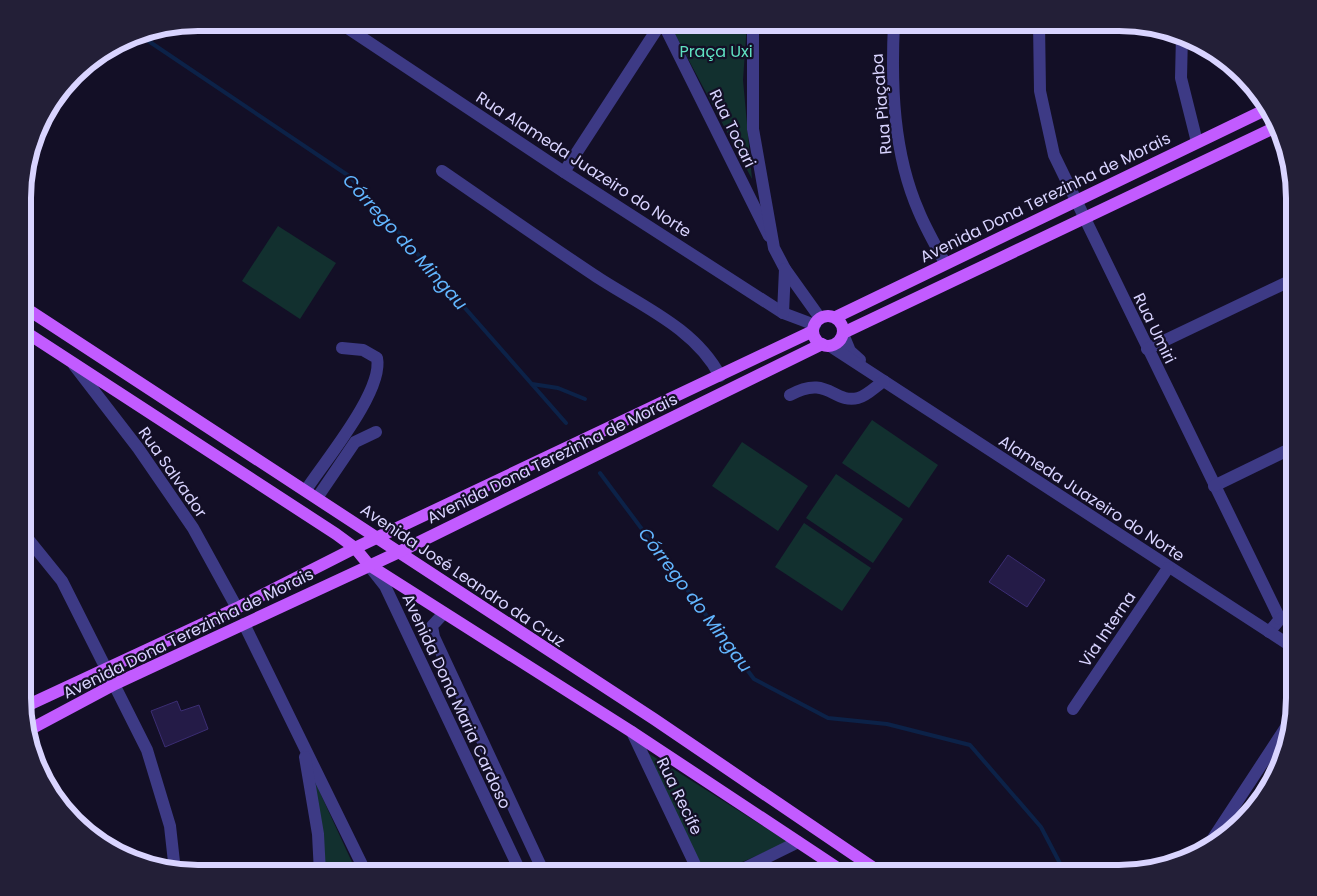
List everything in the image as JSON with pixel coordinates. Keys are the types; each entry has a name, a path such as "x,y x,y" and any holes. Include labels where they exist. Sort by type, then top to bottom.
{"main road":[{"name":"Avenida Dona Terezinha de Morais","path":"836,318 945,263 1261,112"},
{"path":"843,334 842,325 836,318 828,316 816,325 816,339 826,345 838,342 843,334 1271,130"},
{"name":"Avenida José Leandro da Cruz","path":"31,312 306,490 397,553 654,719 869,865"},
{"name":"Avenida Dona Terezinha de Morais","path":"32,703 238,608 355,548 720,376 816,325"},
{"path":"31,335 355,548"},
{"name":"Avenida Dona Terezinha de Morais","path":"34,727 115,684 397,553 826,345"},
{"name":"Avenida Dona Maria Cardoso","path":"355,548 369,565"},
{"path":"369,565 632,732 832,865"}],"street":[{"name":"Rua Alameda Juazeiro do Norte","path":"355,32 564,172 783,313 816,325"},
{"path":"564,172 656,32"},
{"name":"Rua Tocari","path":"666,32 774,248"},
{"path":"753,32 753,129 774,248 816,325"},
{"name":"Rua Piaçaba","path":"894,32 892,69 900,153 918,211 945,263"},
{"name":"Rua Umiri","path":"1039,32 1040,91 1054,155 1083,218 1280,619"},
{"path":"1182,44 1181,78 1198,142"},
{"path":"442,172 595,276 674,325 711,358 720,376"},
{"path":"783,313 785,269"},
{"path":"1147,349 1285,283"},
{"name":"Alameda Juazeiro do Norte","path":"843,334 850,351 872,373"},
{"name":"Alameda Juazeiro do Norte","path":"826,345 884,380 1168,568 1285,642"},
{"path":"306,490 366,401 378,372 377,358 371,353 342,348"},
{"name":"Rua Salvador","path":"71,361 138,448 193,528 238,608"},
{"path":"790,395 803,388 816,386 848,398 857,398 884,380"},
{"path":"317,498 355,442 376,432"},
{"path":"1214,486 1285,451"},
{"path":"32,543 62,581 108,668 147,750 170,826 174,863"},
{"name":"Avenida Dona Maria Cardoso","path":"369,565 385,586 517,864"},
{"name":"Via Interna","path":"1073,709 1168,568"},
{"name":"Avenida Dona Maria Cardoso","path":"444,613 432,626 434,637 540,864"},
{"path":"1269,632 1280,619 1285,616"},
{"path":"244,624 362,864"},
{"name":"Rua Recife","path":"632,732 695,865"},
{"path":"1216,834 1283,732"},
{"path":"302,741 318,834 320,864"},
{"path":"752,865 798,842"}],"green space":[{"name":"Praça Uxi","path":"674,32 746,32 743,80 752,179"},
{"path":"278,226 336,263 300,319 242,281"},
{"path":"872,420 938,465 909,508 842,463"},
{"path":"742,442 808,486 778,531 712,486"},
{"path":"836,474 903,519 873,563 806,518"},
{"path":"804,523 871,568 842,611 775,567"},
{"path":"648,753 788,842 736,865 700,865"},
{"path":"310,771 353,864 324,864"}],"building":[{"path":"1008,555 1045,580 1027,607 989,582"},
{"path":"177,701 181,711 199,705 208,729 165,747 151,711"}],"waterway":[{"name":"Córrego do Mingau","path":"147,40 349,176 566,423"},
{"name":"Córrego do Mingau","path":"532,384 558,388 585,399"},
{"name":"Córrego do Mingau","path":"600,473 754,679 828,718 887,724 970,745 1041,827 1061,865"}]}
